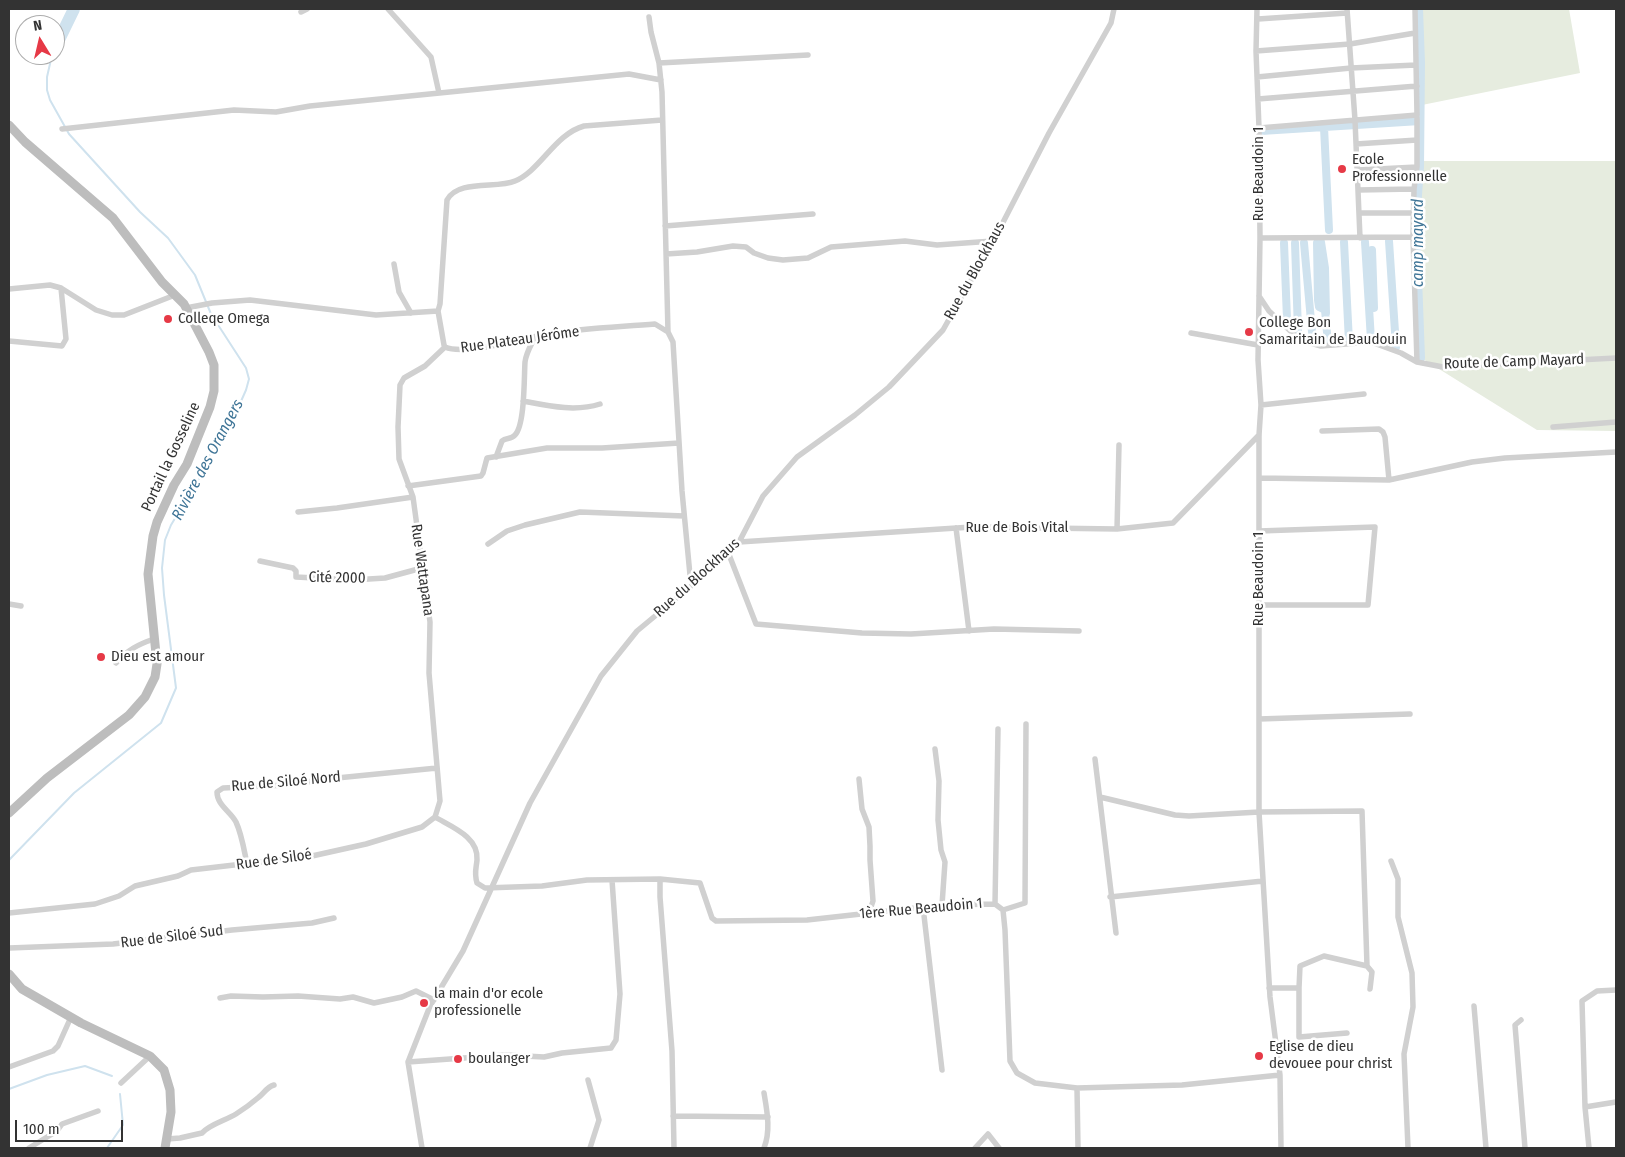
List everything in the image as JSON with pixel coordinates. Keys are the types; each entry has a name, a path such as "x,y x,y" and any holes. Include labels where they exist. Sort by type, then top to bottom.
{"street":[{"path":"388,9 431,57 440,94"},
{"name":"Rue du Blockhaus","path":"408,1062 434,1000 463,951 530,803 601,676 637,631 696,582 739,542 763,496 797,457 855,415 888,387 943,330 994,241 1049,133 1111,23 1114,9"},
{"name":"Rue Beaudoin 1","path":"1257,9 1256,51 1260,238 1258,345 1261,405 1259,435 1259,812 1269,988 1280,1074 1281,1148"},
{"path":"1259,128 1355,123 1417,115 1415,9"},
{"path":"1258,19 1347,11 1355,123 1360,238"},
{"path":"649,17 661,80 668,332 673,342 684,516 690,575 696,582"},
{"path":"1256,51 1350,44 1416,33"},
{"path":"659,63 808,55"},
{"path":"1257,77 1351,68 1416,65"},
{"path":"62,129 234,110 276,112 310,106 629,74 661,80"},
{"path":"1258,99 1417,86"},
{"name":"Rue Plateau Jérôme","path":"662,120 577,128 558,142 517,181 456,190 447,200 445,248 438,311 445,347 452,349 482,348 548,334 655,324 668,332"},
{"path":"1417,121 1417,167 1414,190 1413,237 1417,362"},
{"name":"Portail la Gosseline","path":"9,125 25,142 113,218 162,282 186,308 214,365 214,391 210,407 187,464 174,485 155,529 148,574 156,664 154,677 145,697 130,714 47,778 9,813"},
{"path":"1356,144 1417,140"},
{"path":"1357,170 1417,167"},
{"path":"1358,190 1414,190"},
{"path":"1359,213 1414,213"},
{"path":"665,226 813,214"},
{"path":"1260,238 1413,237"},
{"path":"666,254 697,252 733,246 746,247 768,258 783,260 808,258 832,247 850,245 905,241 937,245 994,241"},
{"path":"394,264 400,292 411,313"},
{"path":"9,289 50,285 61,288 96,310 112,315 124,315 175,295"},
{"path":"9,342 62,346 64,344 66,339 61,288"},
{"name":"Route de Camp Mayard","path":"1259,294 1269,311 1287,330 1300,340 1321,346 1371,342 1402,353 1417,362 1443,367 1616,358"},
{"path":"186,308 212,303 250,300 376,315 438,311"},
{"path":"1191,333 1258,345"},
{"path":"496,456 502,441 506,438 511,438 517,432 523,400 527,352 535,337"},
{"name":"Rue Wattapana","path":"435,817 440,801 429,673 430,622 413,496 399,459 400,385 404,378 425,366 445,347"},
{"path":"1261,405 1364,394"},
{"path":"523,400 573,409 589,408 600,404"},
{"path":"1553,427 1616,422"},
{"path":"1322,431 1379,429 1383,432 1389,480"},
{"name":"Rue de Bois Vital","path":"739,542 956,528 1117,529 1173,523 1259,435"},
{"path":"408,486 480,476 483,473 487,458 496,456 547,448 602,448 679,443"},
{"path":"1117,529 1119,445"},
{"path":"1259,478 1389,480 1472,462 1616,452"},
{"path":"298,512 413,496"},
{"path":"488,544 507,531 580,512 684,516"},
{"path":"1259,531 1375,527 1368,605 1259,605"},
{"path":"956,528 969,631"},
{"path":"728,552 756,624 862,633 911,634 994,630 1079,631"},
{"name":"Cité 2000","path":"260,561 293,568 296,571 296,577 344,580 385,578 422,568"},
{"path":"9,604 21,606"},
{"path":"116,663 125,652 154,639"},
{"path":"1259,719 1410,714"},
{"path":"1003,910 1026,903 1026,724"},
{"path":"995,904 998,729"},
{"path":"935,749 939,781 938,820 941,850 946,862 942,905"},
{"path":"1095,759 1110,897 1116,933"},
{"name":"Rue de Siloé Nord","path":"247,864 242,839 235,819 217,798 217,792 223,788 286,785 328,778 438,768"},
{"path":"858,779 862,809 869,827 872,900 869,913"},
{"path":"1100,797 1175,815 1189,816 1259,812 1362,811 1367,966"},
{"path":"435,817 466,835 475,846 477,859 474,871 477,883 485,888 493,887"},
{"name":"Rue de Siloé","path":"9,913 95,904 119,896 135,886 178,876 191,870 312,856 366,844 422,827 435,817"},
{"path":"1391,861 1398,879 1398,917 1412,973 1413,1007 1404,1054 1408,1148"},
{"path":"660,879 672,1051 674,1148"},
{"name":"1ère Rue Beaudoin 1","path":"493,887 542,886 587,880 660,879 700,883 712,918 716,921 807,920 942,905 995,904 1003,910 1010,1061 1018,1073 1035,1083 1077,1088 1182,1085 1280,1074"},
{"path":"422,1148 408,1062 506,1055 544,1058 562,1053 611,1048 616,1040 620,994 612,880"},
{"path":"1110,897 1264,881"},
{"path":"923,907 942,1070"},
{"name":"Rue de Siloé Sud","path":"9,948 113,944 312,923 334,918"},
{"path":"1347,1033 1299,1037 1300,966 1324,956 1367,966 1372,972 1370,989"},
{"path":"9,974 22,989 71,1017 150,1056 164,1070 170,1090 171,1112 166,1144 202,1134 205,1128 218,1124 238,1113 259,1097 269,1086 274,1085"},
{"path":"1269,988 1299,988"},
{"path":"1590,1148 1585,1107 1582,1000 1597,991 1616,990"},
{"path":"220,998 231,996 353,997 374,1003 402,997 416,991 434,1000"},
{"path":"1474,1006 1486,1148"},
{"path":"9,1067 53,1051 58,1046 71,1017"},
{"path":"1521,1020 1515,1026 1525,1148"},
{"path":"120,1083 150,1056"},
{"path":"588,1080 599,1120 590,1148"},
{"path":"1077,1088 1078,1148"},
{"path":"764,1093 768,1117 767,1141 764,1148"},
{"path":"1585,1107 1616,1102"},
{"path":"29,1148 57,1131 62,1124 98,1111"},
{"path":"674,1116 768,1117"},
{"path":"975,1148 988,1134 999,1148"}],"shaded area":[{"path":"1418,9 1569,9 1580,73 1422,105"},
{"path":"1420,161 1616,161 1616,431 1537,430 1423,359 1417,237"}],"waterway":[{"name":"Rivière des Orangers","path":"65,27 74,9"},
{"name":"camp mayard","path":"1419,9 1421,63 1420,167 1416,223 1421,358"},
{"name":"Rivière des Orangers","path":"9,860 74,793 161,723 176,688 164,595 162,568 165,540 171,525 200,477 217,438 238,408 249,379 246,368 211,314 195,275 168,238 140,212 69,134 50,100 47,90 50,65"},
{"path":"1261,131 1420,121"},
{"path":"1324,127 1329,230"},
{"path":"1389,241 1396,347"},
{"path":"1321,242 1325,268 1326,313"},
{"path":"1344,242 1349,342"},
{"path":"1365,242 1371,340"},
{"path":"1284,243 1287,319"},
{"path":"1295,243 1298,331"},
{"path":"1304,243 1312,332"},
{"path":"1317,243 1318,300 1319,307 1325,310 1328,344"},
{"path":"1372,250 1374,308"},
{"name":"Rivière des Orangers","path":"9,1089 47,1075 85,1066 112,1076"},
{"name":"Rivière des Orangers","path":"107,1148 123,1125 120,1094"}],"place":[{"name":"Ecole Professionnelle","path":"1342,169"},
{"name":"Colleqe Omega","path":"168,319"},
{"name":"College Bon Samaritain de Baudouin","path":"1249,332"},
{"name":"Dieu est amour","path":"101,657"},
{"name":"la main d'or ecole professionelle","path":"424,1003"},
{"name":"Eglise de dieu devouee pour christ","path":"1259,1056"},
{"name":"boulanger","path":"458,1059"}]}
